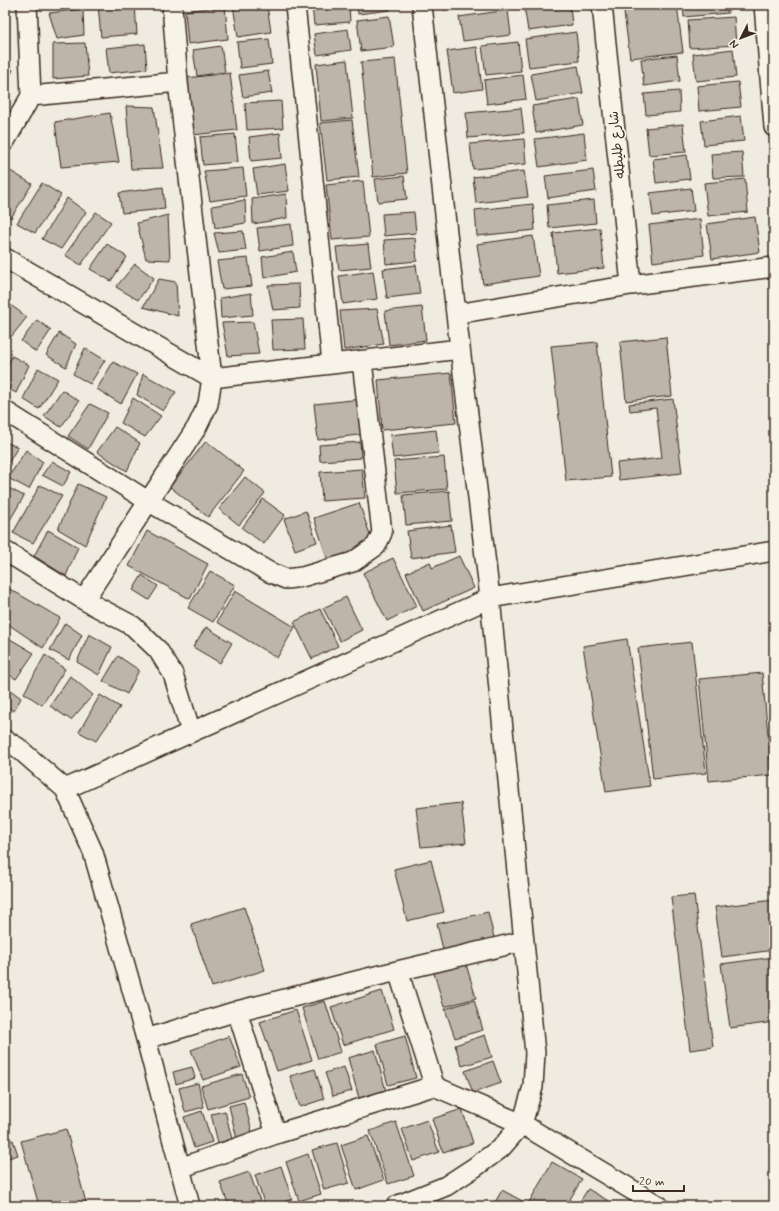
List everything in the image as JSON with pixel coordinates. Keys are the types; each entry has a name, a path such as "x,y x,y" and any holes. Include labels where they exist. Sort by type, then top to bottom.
{"street":[{"path":"5,141 31,96 27,5"},
{"path":"84,600 197,427 208,404 212,378 178,82 172,5"},
{"path":"295,5 332,364"},
{"path":"410,1204 446,1186 475,1167 501,1148 522,1124 533,1087 535,1053 490,598 460,349 422,5"},
{"name":"شارع طليطله","path":"602,5 631,285"},
{"path":"764,5 774,128"},
{"path":"31,96 178,82"},
{"path":"5,258 212,378 460,349"},
{"path":"456,314 631,285 774,267"},
{"path":"5,411 148,501 269,572 286,579 302,578 353,562 376,546 382,533 362,361"},
{"path":"5,551 84,600 133,626 158,650 173,674 191,732"},
{"path":"65,789 490,598 774,551"},
{"path":"5,740 16,747 65,789 93,852 146,1039 190,1206"},
{"path":"146,1039 237,1011 524,941"},
{"path":"398,971 434,1086"},
{"path":"237,1011 276,1134"},
{"path":"180,1168 276,1134 434,1086 522,1124 659,1206"}],"building":[{"path":"98,5 135,5 137,34 101,37"},
{"path":"233,5 267,5 271,32 238,37"},
{"path":"312,5 349,5 350,22 314,25"},
{"path":"357,5 389,5 390,10 358,14"},
{"path":"443,5 481,5 444,10"},
{"path":"524,5 570,5 572,25 528,31"},
{"path":"623,5 677,5 683,52 630,58"},
{"path":"683,5 727,5 728,13 684,17"},
{"path":"225,6 228,39 188,44 185,11"},
{"path":"83,9 84,35 57,39 49,13"},
{"path":"508,10 511,35 463,41 459,17"},
{"path":"389,16 394,47 361,51 357,20"},
{"path":"734,17 736,45 690,48 688,20"},
{"path":"348,29 351,50 317,55 314,34"},
{"path":"576,32 579,61 529,67 525,39"},
{"path":"269,39 272,64 240,68 237,42"},
{"path":"518,42 521,71 486,75 482,46"},
{"path":"85,43 88,76 53,79 53,44"},
{"path":"145,44 147,69 109,73 106,48"},
{"path":"221,46 225,72 197,76 193,50"},
{"path":"477,47 482,89 453,93 447,51"},
{"path":"733,49 736,77 696,81 693,54"},
{"path":"677,55 680,81 644,86 641,59"},
{"path":"395,59 407,173 373,177 361,62"},
{"path":"347,60 353,118 321,121 316,64"},
{"path":"5,65 13,70 5,85"},
{"path":"578,66 583,93 536,101 531,74"},
{"path":"268,71 272,93 243,97 239,75"},
{"path":"230,73 237,130 193,135 186,78"},
{"path":"523,75 526,99 487,104 484,80"},
{"path":"738,82 741,107 699,111 697,86"},
{"path":"679,91 680,112 646,115 644,94"},
{"path":"579,99 583,125 536,133 532,106"},
{"path":"281,101 283,128 247,130 245,103"},
{"path":"126,106 154,107 163,168 131,169"},
{"path":"521,108 524,133 468,138 466,113"},
{"path":"110,113 119,162 61,167 55,122"},
{"path":"741,116 744,141 704,145 701,121"},
{"path":"352,120 359,177 327,180 320,123"},
{"path":"683,124 686,152 649,155 646,128"},
{"path":"280,133 282,158 251,161 249,137"},
{"path":"584,133 587,160 539,167 535,139"},
{"path":"235,134 238,162 203,165 200,137"},
{"path":"524,139 526,164 473,169 470,144"},
{"path":"742,152 744,177 713,178 711,154"},
{"path":"687,155 690,179 656,183 653,159"},
{"path":"285,164 289,191 257,195 253,169"},
{"path":"243,168 246,196 210,201 204,171"},
{"path":"7,169 32,184 11,218 5,214 5,172"},
{"path":"593,170 596,191 548,198 545,176"},
{"path":"524,171 528,197 476,203 473,177"},
{"path":"404,176 407,199 378,202 375,179"},
{"path":"745,179 748,212 708,216 704,183"},
{"path":"363,181 369,237 332,240 326,185"},
{"path":"42,183 61,195 35,233 17,223"},
{"path":"163,187 165,209 122,213 119,193"},
{"path":"691,188 694,211 653,216 650,193"},
{"path":"286,194 287,218 253,224 252,199"},
{"path":"67,198 86,212 61,249 42,239"},
{"path":"245,200 246,223 215,228 212,206"},
{"path":"594,200 596,223 549,228 547,205"},
{"path":"533,204 535,230 477,236 475,210"},
{"path":"96,212 111,222 81,265 65,255"},
{"path":"414,212 416,233 384,236 382,214"},
{"path":"168,215 170,260 146,259 137,223"},
{"path":"755,217 760,252 712,259 707,224"},
{"path":"700,219 704,255 653,262 649,225"},
{"path":"291,224 293,246 260,251 257,228"},
{"path":"600,228 604,268 557,273 553,233"},
{"path":"243,231 246,250 219,253 214,233"},
{"path":"533,236 539,276 483,284 477,244"},
{"path":"415,238 417,261 386,264 384,240"},
{"path":"107,244 127,257 111,281 90,269"},
{"path":"368,244 371,267 339,270 336,247"},
{"path":"293,252 296,272 264,278 262,257"},
{"path":"248,258 252,286 222,289 217,261"},
{"path":"135,264 154,278 138,300 116,287"},
{"path":"416,265 420,294 387,298 383,269"},
{"path":"373,271 377,299 343,304 339,276"},
{"path":"159,279 176,282 178,316 143,307"},
{"path":"299,284 300,308 273,310 268,285"},
{"path":"251,293 253,315 221,318 220,298"},
{"path":"5,301 27,317 11,337 5,334"},
{"path":"422,307 426,340 389,345 385,311"},
{"path":"377,309 384,344 344,350 340,311"},
{"path":"303,319 305,349 273,350 271,320"},
{"path":"37,320 51,330 36,352 21,341"},
{"path":"253,322 259,354 228,356 222,323"},
{"path":"59,333 76,344 66,367 46,355"},
{"path":"666,337 672,396 626,401 620,342"},
{"path":"597,342 611,477 566,481 551,346"},
{"path":"85,348 105,360 90,384 73,374"},
{"path":"12,356 29,365 16,393 5,387 5,371"},
{"path":"113,362 137,374 121,404 97,389"},
{"path":"38,368 58,379 39,409 23,399"},
{"path":"451,373 456,423 382,430 378,380"},
{"path":"143,374 176,392 163,411 137,395"},
{"path":"62,390 79,401 61,427 44,416"},
{"path":"133,398 161,416 145,437 121,423"},
{"path":"362,399 366,434 318,440 314,404"},
{"path":"673,399 682,473 619,480 617,463 662,458 656,408 630,411 629,404"},
{"path":"90,404 108,413 88,449 68,436"},
{"path":"115,427 140,443 127,471 97,452"},
{"path":"436,430 439,453 393,458 390,435"},
{"path":"206,441 244,471 208,517 170,487"},
{"path":"5,442 18,447 5,468"},
{"path":"360,442 361,458 320,461 319,445"},
{"path":"26,450 43,462 29,489 8,478"},
{"path":"444,457 447,489 397,493 394,461"},
{"path":"52,461 71,472 63,486 42,475"},
{"path":"362,469 365,498 322,501 320,472"},
{"path":"245,477 265,493 239,525 219,509"},
{"path":"78,484 106,497 85,545 58,529"},
{"path":"40,485 62,496 33,543 13,533"},
{"path":"5,486 24,496 7,525 5,524"},
{"path":"449,491 452,521 406,525 403,495"},
{"path":"263,499 285,515 264,544 242,528"},
{"path":"359,503 374,546 328,561 314,518"},
{"path":"306,511 317,542 295,550 284,519"},
{"path":"451,525 455,552 411,558 407,531"},
{"path":"48,530 78,547 66,576 34,556"},
{"path":"147,531 208,564 190,599 129,566"},
{"path":"459,556 474,588 423,611 406,573 430,562 432,568"},
{"path":"393,558 417,606 387,621 363,573"},
{"path":"210,571 235,585 213,622 188,608"},
{"path":"142,575 158,586 149,600 133,590"},
{"path":"8,588 60,618 43,648 5,622 5,593"},
{"path":"235,591 295,627 277,658 217,622"},
{"path":"346,597 362,630 340,641 323,608"},
{"path":"320,609 338,646 312,659 294,622"},
{"path":"65,623 82,635 69,660 50,650"},
{"path":"206,627 232,643 220,663 193,647"},
{"path":"89,634 112,647 99,675 77,662"},
{"path":"5,636 34,653 16,679 5,672"},
{"path":"627,639 650,786 606,792 583,646"},
{"path":"692,642 706,773 653,779 638,648"},
{"path":"45,655 65,669 42,705 24,693"},
{"path":"118,656 139,670 127,694 103,681"},
{"path":"762,673 772,775 709,781 699,679"},
{"path":"70,676 93,695 71,720 50,706"},
{"path":"5,686 21,698 14,711 5,706"},
{"path":"100,695 120,707 96,741 79,732"},
{"path":"461,803 466,843 421,847 416,808"},
{"path":"431,860 444,912 407,921 394,869"},
{"path":"694,895 713,1047 690,1050 671,897"},
{"path":"774,900 774,950 722,957 715,907"},
{"path":"244,907 265,970 212,987 191,924"},
{"path":"488,912 495,942 444,954 437,924"},
{"path":"774,957 774,1022 730,1028 721,964"},
{"path":"466,964 476,998 444,1007 434,973"},
{"path":"382,991 394,1029 343,1045 331,1007"},
{"path":"474,1000 483,1030 455,1038 445,1009"},
{"path":"325,1001 341,1052 318,1059 302,1008"},
{"path":"296,1010 312,1060 277,1071 260,1022"},
{"path":"485,1035 492,1057 462,1066 455,1045"},
{"path":"229,1036 241,1067 203,1080 191,1050"},
{"path":"405,1036 416,1078 388,1085 377,1044"},
{"path":"375,1050 387,1095 360,1102 348,1058"},
{"path":"493,1061 501,1083 473,1093 465,1071"},
{"path":"192,1067 195,1078 176,1084 173,1072"},
{"path":"344,1067 352,1091 333,1096 325,1073"},
{"path":"315,1069 324,1099 300,1107 290,1076"},
{"path":"242,1074 249,1097 208,1109 201,1086"},
{"path":"198,1083 204,1107 185,1112 179,1088"},
{"path":"244,1102 253,1135 237,1139 229,1106"},
{"path":"462,1109 473,1143 443,1152 432,1119"},
{"path":"202,1111 212,1142 194,1148 184,1117"},
{"path":"225,1111 232,1139 218,1143 211,1114"},
{"path":"427,1120 439,1152 413,1161 402,1129"},
{"path":"396,1122 414,1176 388,1184 370,1131"},
{"path":"66,1129 87,1206 39,1206 21,1141"},
{"path":"368,1136 384,1180 356,1190 341,1145"},
{"path":"13,1140 18,1155 5,1159 5,1142"},
{"path":"337,1143 349,1183 324,1190 312,1150"},
{"path":"308,1154 321,1194 299,1201 286,1162"},
{"path":"552,1162 582,1179 566,1206 531,1206 528,1204"},
{"path":"281,1166 292,1199 272,1206 265,1206 255,1175"},
{"path":"249,1172 262,1206 229,1206 220,1182"},
{"path":"588,1189 617,1206 577,1206"},
{"path":"502,1190 524,1202 522,1206 493,1206"}]}
